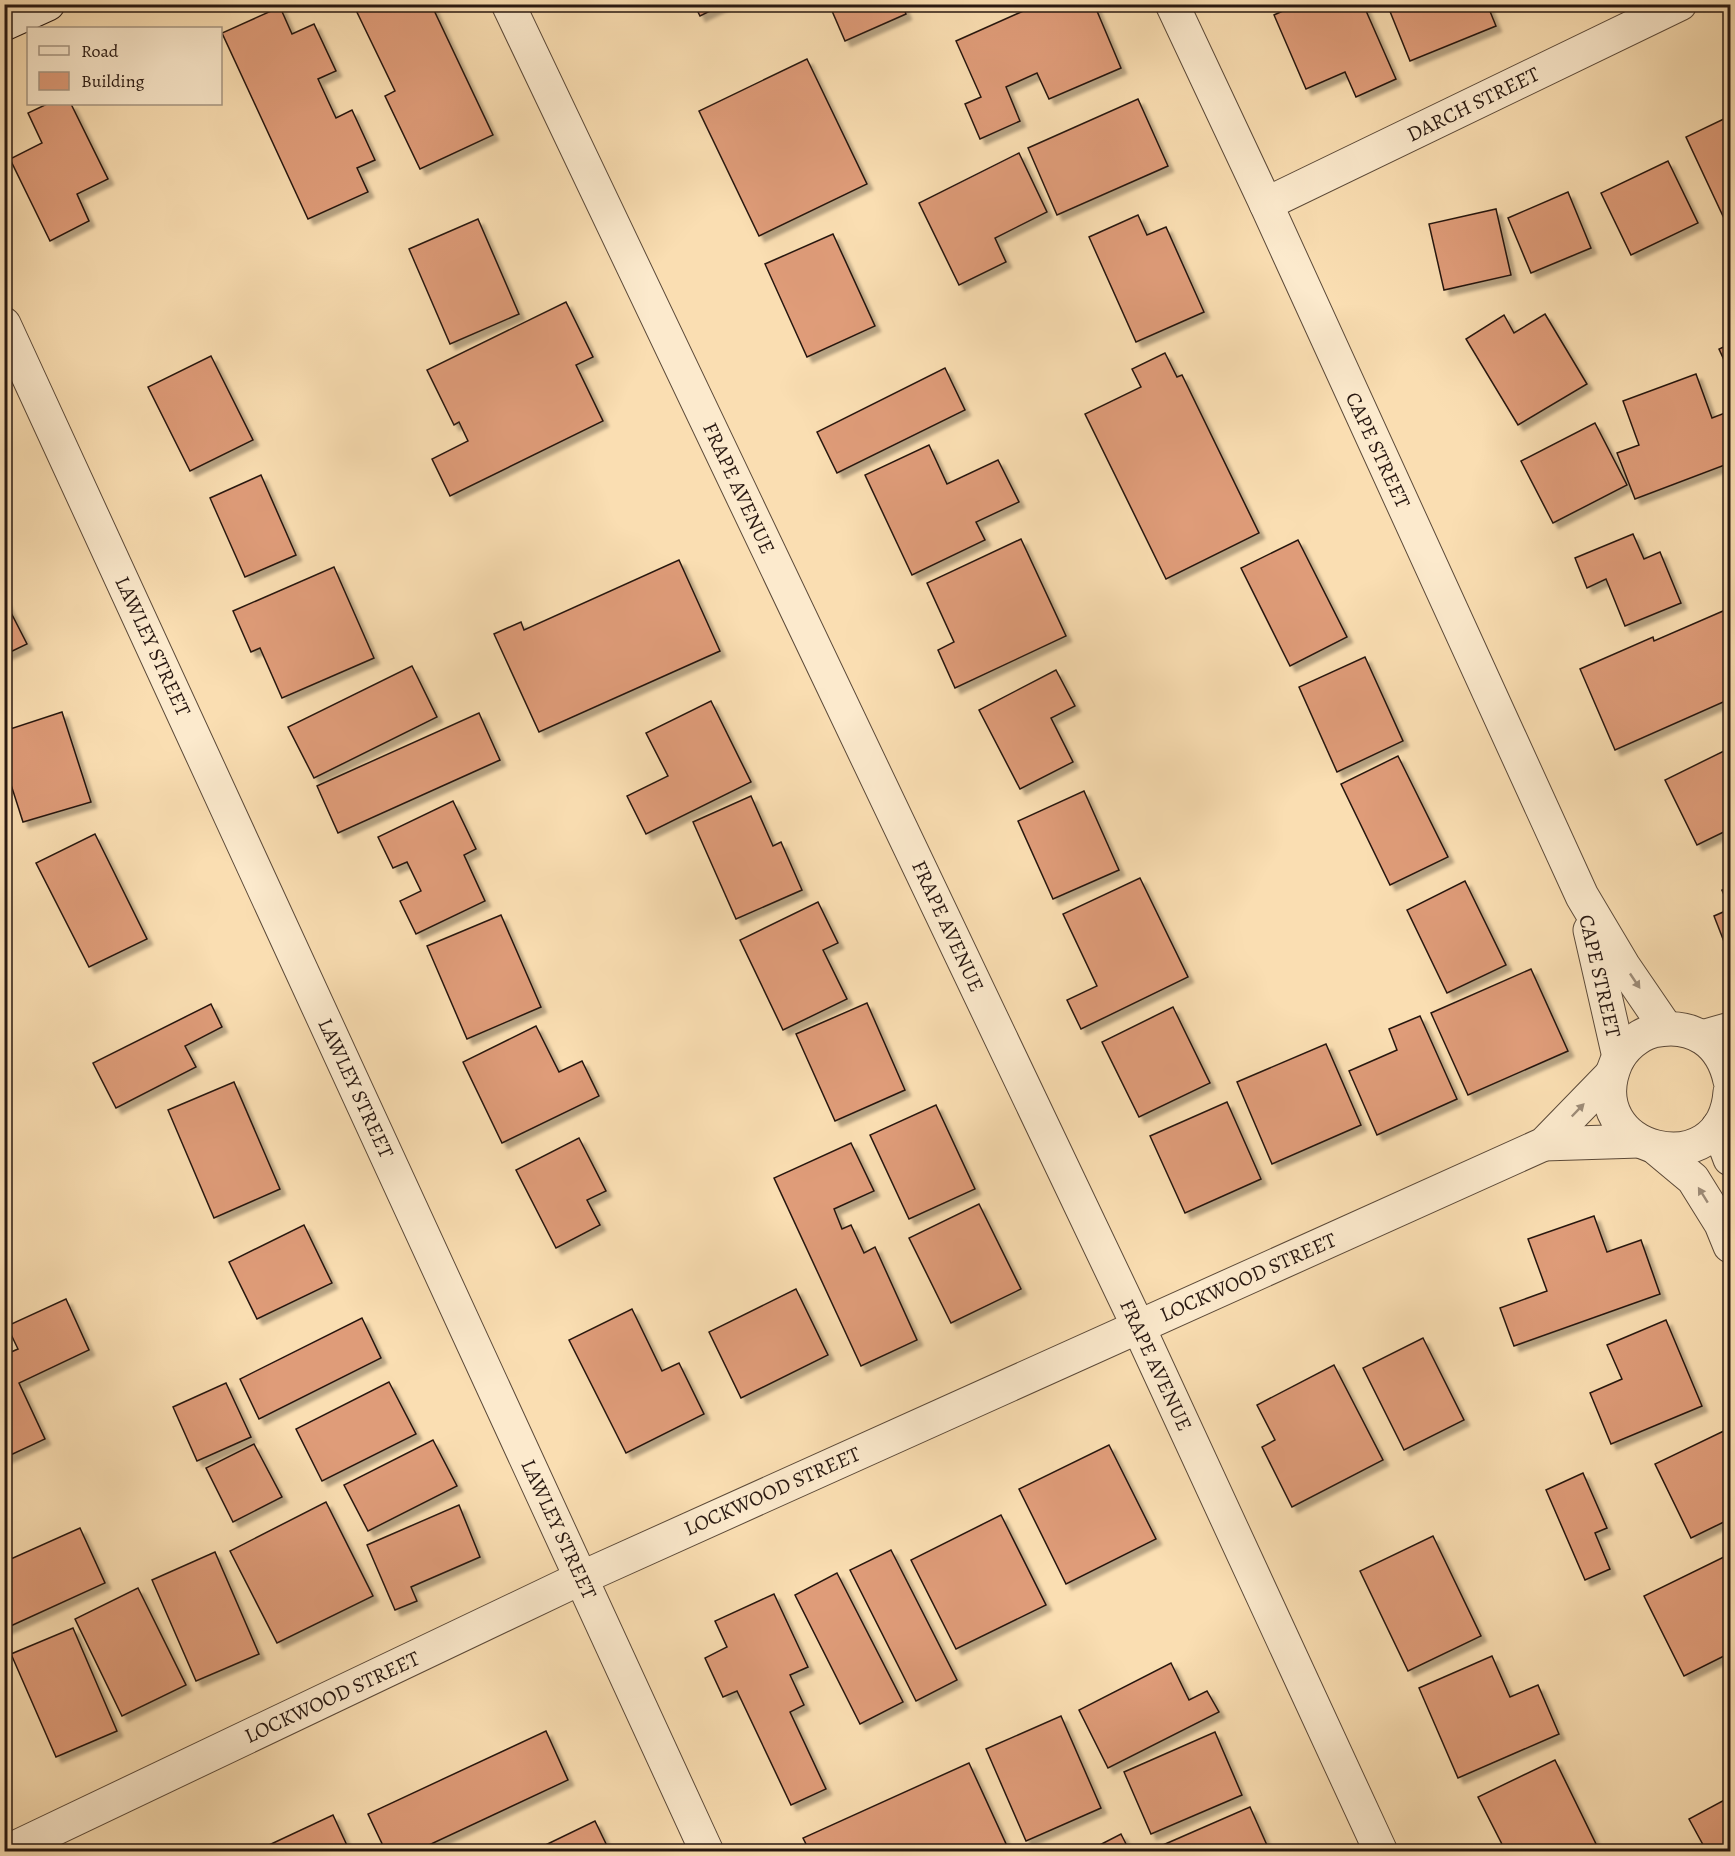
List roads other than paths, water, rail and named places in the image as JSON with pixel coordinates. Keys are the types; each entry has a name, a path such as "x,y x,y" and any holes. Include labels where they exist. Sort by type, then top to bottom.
{"street":[{"path":"4,24 48,4"},
{"name":"FRAPE AVENUE","path":"508,4 1138,1326 1381,1851"},
{"name":"CAPE STREET","path":"1172,4 1266,204 1582,896 1623,965 1666,1028"},
{"name":"DARCH STREET","path":"1266,204 1680,4"},
{"name":"LAWLEY STREET","path":"4,324 707,1851"},
{"name":"CAPE STREET","path":"1582,896 1600,969 1615,1066 1610,1094 1615,1113 1625,1129 1648,1145"},
{"path":"1666,1028 1717,1033 1717,1049 1727,1065 1731,1081"},
{"name":"LOCKWOOD STREET","path":"7,1848 581,1578 1544,1144 1615,1066 1631,1042 1647,1033 1666,1028"},
{"path":"1731,1092 1730,1103 1718,1127 1731,1159"},
{"name":"LOCKWOOD STREET","path":"1544,1144 1648,1145 1676,1150 1695,1145 1711,1135 1718,1127"},
{"path":"1648,1145 1693,1179 1721,1224 1731,1246"}]}
